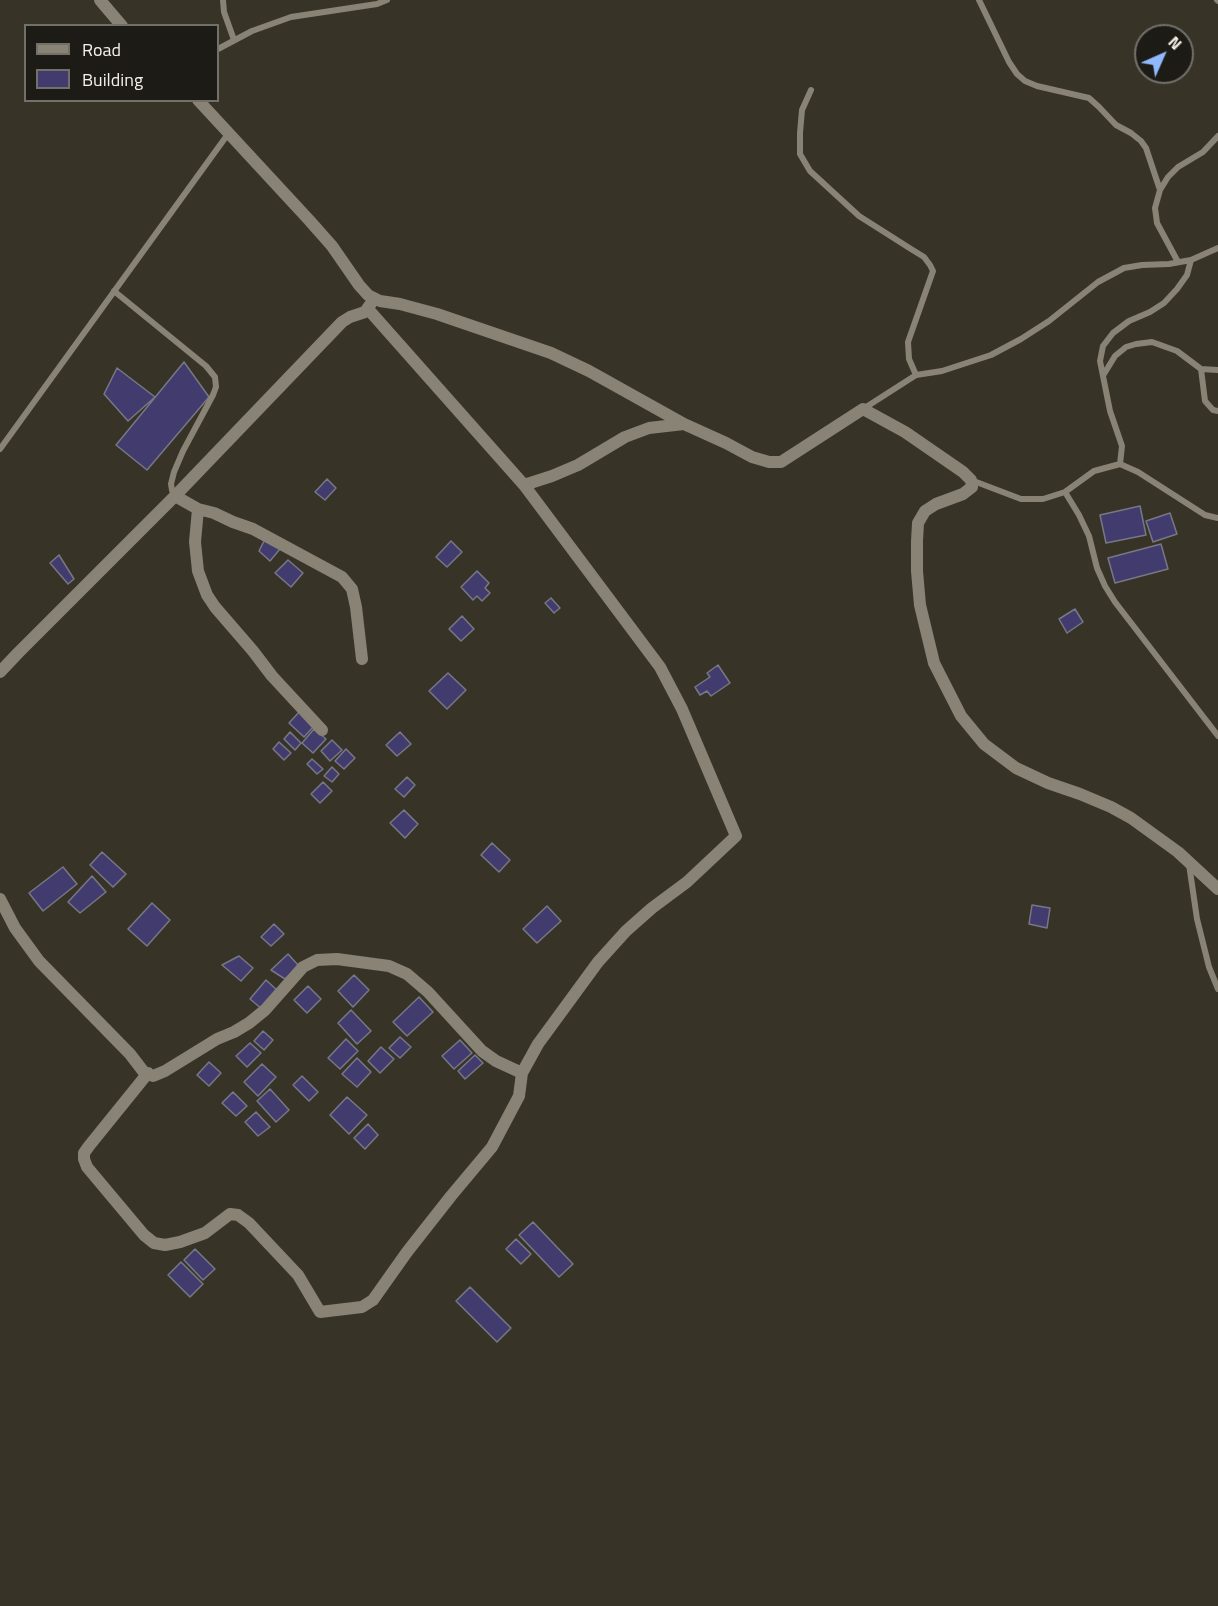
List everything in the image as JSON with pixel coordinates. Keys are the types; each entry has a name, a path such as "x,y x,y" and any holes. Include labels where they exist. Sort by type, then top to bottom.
{"street":[{"path":"100,0 120,24"},
{"path":"148,1073 84,1153 87,1167 144,1235 154,1243 165,1245 180,1242 204,1233 230,1214 238,1215 249,1223 298,1275 320,1312 362,1307 373,1300 436,1214 492,1147 519,1096 522,1073 538,1044 598,962 626,931 687,882 736,836 682,709 660,667 524,485 371,303 368,295 332,246 200,102"},
{"path":"0,672 175,496 342,322 365,312 371,303 380,301 400,304 437,314 550,353 589,371 684,424 752,457 770,462 781,462 863,409 905,432 963,472 971,480 972,487 963,494 936,504 925,512 918,523 917,541 920,605 934,663 961,716 984,744 1016,768 1111,807 1146,828 1188,861 1218,889"},
{"path":"524,485 578,465 625,437 649,428 684,424"},
{"path":"175,496 198,508 254,529 342,577 352,589 362,659"},
{"path":"198,508 195,542 198,571 207,594 215,607 272,676 322,730"},
{"path":"0,899 15,928 39,961 124,1048 142,1071 153,1076 249,1023 265,1010 303,967 317,960 337,959 389,966 407,974 428,992 482,1051 496,1061 522,1073"}],"lane":[{"path":"223,0 224,12 234,40"},
{"path":"219,48 252,31 291,17 377,4 387,0"},
{"path":"979,0 1017,74 1025,81 1037,86 1089,98 1109,120 1140,141 1146,148 1161,190"},
{"path":"811,90 802,110 800,133 800,154 810,171 859,216 924,257 933,272 908,342 909,359 916,375"},
{"path":"0,449 228,134"},
{"path":"1178,262 1157,223 1155,208 1168,177 1178,167 1203,152 1218,136"},
{"path":"863,409 916,375 942,371 991,355 1021,339 1049,321 1098,282 1124,268 1191,260 1218,248"},
{"path":"1120,464 1122,447 1110,411 1101,360 1103,346 1113,333 1130,321 1164,303 1187,275 1191,260"},
{"path":"114,291 206,366 215,377 216,387 174,472 171,484 175,496"},
{"path":"1104,374 1115,356 1126,347 1152,342 1177,351 1201,369 1218,370"},
{"path":"1201,369 1205,401 1213,410 1218,411"},
{"path":"971,480 1021,499 1043,499 1065,492 1094,471 1120,464 1137,472 1205,515 1218,518"},
{"path":"1065,492 1089,536 1097,568 1110,594 1218,736"},
{"path":"1188,861 1197,919 1209,967 1218,989"}],"building":[{"path":"184,362 209,397 147,470 116,445"},
{"path":"117,368 155,397 128,421 104,394"},
{"path":"327,479 336,488 325,500 315,492"},
{"path":"1140,506 1146,535 1106,543 1100,515"},
{"path":"1170,513 1177,534 1153,542 1146,521"},
{"path":"266,537 280,549 270,561 259,551"},
{"path":"451,541 462,552 447,567 436,557"},
{"path":"1161,544 1168,569 1115,583 1108,558"},
{"path":"59,555 74,579 68,584 50,563"},
{"path":"288,560 303,573 291,587 275,573"},
{"path":"477,571 489,583 485,588 490,593 482,601 477,596 473,600 461,587"},
{"path":"551,598 560,608 554,613 545,603"},
{"path":"1075,609 1083,622 1067,633 1059,619"},
{"path":"462,616 474,629 461,641 449,629"},
{"path":"718,665 730,683 711,696 707,691 700,695 695,687 710,677 707,673"},
{"path":"448,673 466,690 447,709 429,691"},
{"path":"300,711 315,725 304,737 289,723"},
{"path":"314,729 326,739 313,753 302,743"},
{"path":"290,732 301,743 295,750 284,739"},
{"path":"400,732 411,744 397,756 386,745"},
{"path":"332,740 342,750 330,761 321,751"},
{"path":"279,742 291,753 284,760 273,749"},
{"path":"346,749 355,758 344,769 335,761"},
{"path":"312,759 323,769 317,774 307,764"},
{"path":"332,767 339,774 332,782 324,776"},
{"path":"407,777 415,785 404,797 395,789"},
{"path":"323,782 332,791 320,803 311,794"},
{"path":"404,810 418,824 405,838 390,823"},
{"path":"492,843 510,860 499,872 481,855"},
{"path":"102,852 126,874 113,887 90,865"},
{"path":"63,867 77,884 43,911 29,893"},
{"path":"92,876 106,892 80,913 68,902"},
{"path":"152,903 170,920 147,946 128,929"},
{"path":"1032,905 1050,908 1047,928 1029,924"},
{"path":"547,906 561,921 537,943 523,929"},
{"path":"274,924 284,934 271,946 261,937"},
{"path":"288,954 299,966 285,979 271,970"},
{"path":"239,956 253,968 241,981 222,965"},
{"path":"354,975 369,990 353,1007 338,991"},
{"path":"266,980 278,991 263,1010 250,999"},
{"path":"308,986 321,999 307,1013 294,1000"},
{"path":"419,997 433,1012 407,1036 393,1022"},
{"path":"351,1010 371,1031 357,1044 338,1023"},
{"path":"263,1031 273,1040 264,1050 254,1041"},
{"path":"400,1037 411,1047 400,1058 389,1048"},
{"path":"346,1039 358,1051 340,1069 328,1058"},
{"path":"460,1040 472,1053 454,1069 442,1056"},
{"path":"250,1043 261,1053 247,1067 236,1056"},
{"path":"381,1047 394,1059 380,1073 368,1061"},
{"path":"475,1055 483,1063 465,1079 458,1071"},
{"path":"357,1058 371,1072 357,1087 342,1074"},
{"path":"209,1062 221,1073 209,1086 197,1075"},
{"path":"262,1064 276,1077 258,1096 244,1082"},
{"path":"302,1076 318,1092 309,1101 293,1085"},
{"path":"270,1089 289,1110 276,1122 257,1101"},
{"path":"233,1092 247,1106 236,1116 222,1103"},
{"path":"347,1097 367,1115 349,1134 330,1115"},
{"path":"256,1112 270,1127 258,1136 245,1122"},
{"path":"368,1124 378,1135 365,1149 354,1138"},
{"path":"533,1222 573,1264 559,1277 519,1235"},
{"path":"516,1239 531,1254 521,1264 506,1249"},
{"path":"195,1249 215,1269 203,1280 184,1260"},
{"path":"181,1262 203,1284 190,1297 168,1275"},
{"path":"470,1287 511,1328 497,1342 456,1301"}]}
